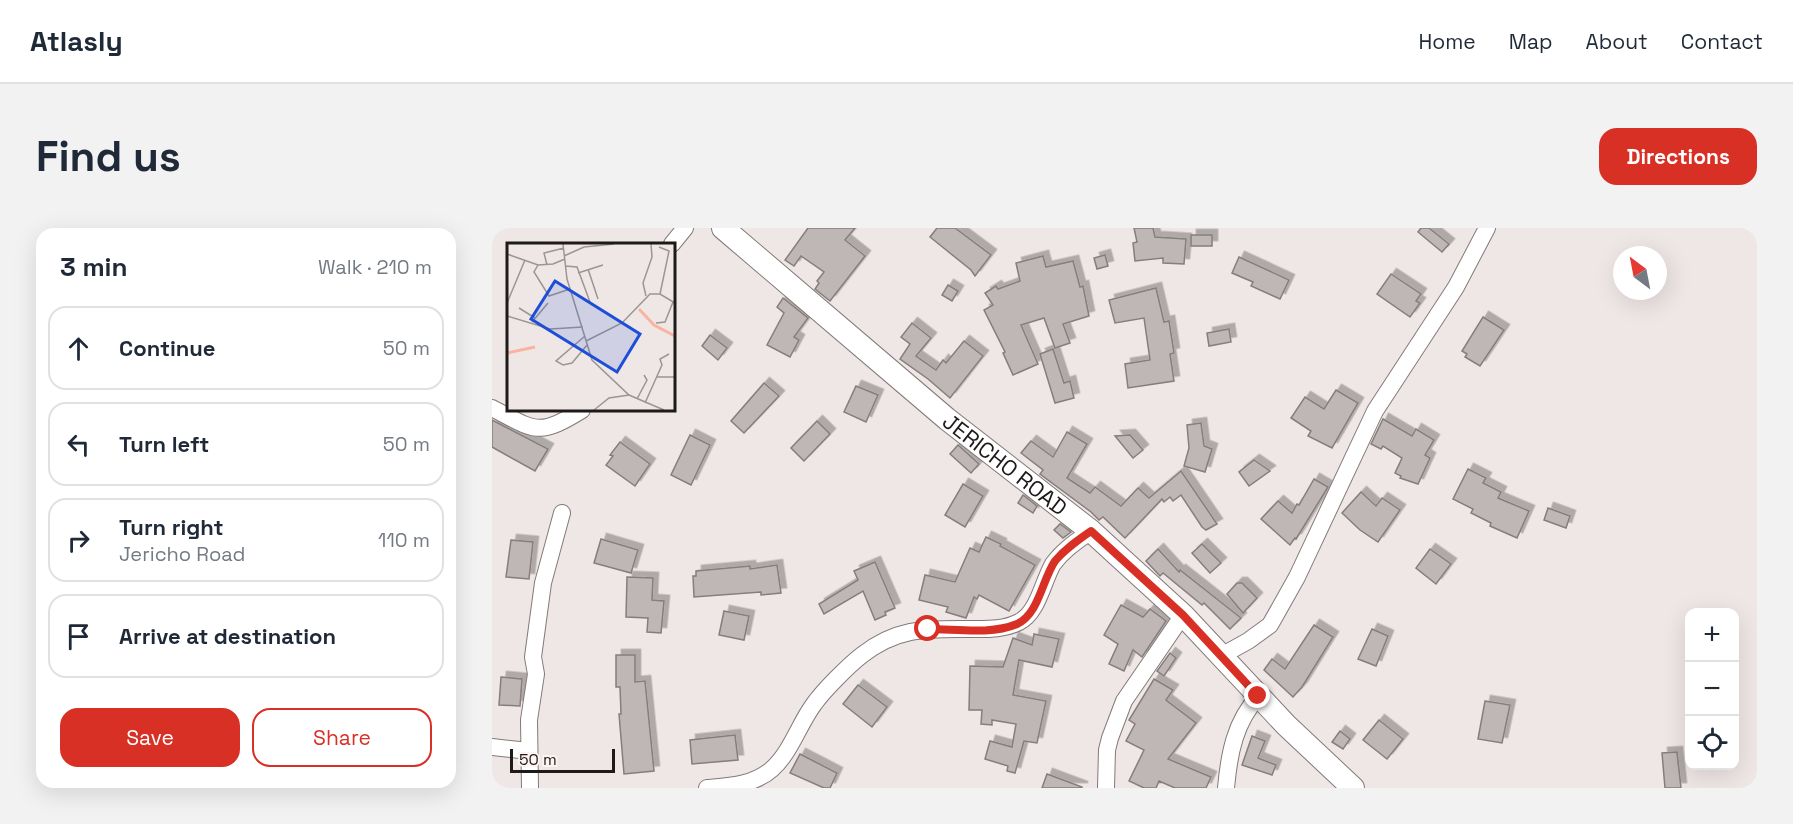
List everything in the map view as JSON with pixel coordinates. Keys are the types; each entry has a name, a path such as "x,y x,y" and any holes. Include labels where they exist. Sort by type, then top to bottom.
{"street":[{"path":"673,243 685,228"},
{"name":"JERICHO ROAD","path":"723,228 947,418 1091,531 1183,615 1286,725 1353,788"},
{"path":"1221,656 1270,625 1297,577 1375,411 1456,286 1487,228"},
{"path":"492,408 530,428 546,428 580,411"},
{"path":"530,788 530,720 536,674 533,657 543,583 562,513"},
{"path":"707,788 736,786 772,770 814,704 861,656 897,634 928,629 987,629 1010,626 1023,620 1032,610 1054,562 1091,531"},
{"path":"1106,788 1107,750 1124,701 1183,615"},
{"path":"1226,788 1236,729 1247,708 1258,696"},
{"path":"492,747 529,752"}],"building":[{"path":"808,228 855,228 845,240 865,256 830,301 815,289 819,283 817,281 824,272 801,256 794,266 785,260"},
{"path":"937,228 955,228 991,255 975,276 971,270 930,237"},
{"path":"1134,228 1153,228 1155,237 1186,239 1184,264 1163,263 1163,258 1135,261 1133,243 1137,242"},
{"path":"1421,228 1429,228 1449,244 1442,252 1418,232"},
{"path":"1191,235 1212,235 1212,246 1191,246"},
{"path":"1105,255 1108,266 1097,269 1094,258"},
{"path":"1043,256 1046,267 1073,261 1080,287 1083,286 1089,316 1063,324 1070,343 1055,348 1044,318 1021,325 1038,364 1013,375 1003,353 1005,352 984,310 993,305 985,293 996,286 998,289 1020,281 1016,263"},
{"path":"1239,257 1289,280 1280,299 1251,286 1253,282 1232,273"},
{"path":"1391,274 1421,294 1416,301 1420,303 1410,317 1377,294"},
{"path":"948,285 958,291 952,301 942,295"},
{"path":"1156,288 1164,322 1169,321 1174,353 1170,354 1174,381 1128,388 1125,364 1150,360 1144,318 1115,323 1109,300"},
{"path":"783,298 808,318 794,337 799,340 790,357 767,345 784,313 777,307"},
{"path":"1483,317 1504,330 1480,366 1465,357 1467,354 1462,351"},
{"path":"912,323 931,338 916,356 936,370 943,360 946,363 964,341 983,356 950,398 900,359 910,344 901,337"},
{"path":"1229,329 1231,342 1209,346 1207,333"},
{"path":"710,335 727,348 718,360 702,346"},
{"path":"1053,349 1064,383 1070,381 1074,398 1055,403 1040,354"},
{"path":"764,383 779,396 744,433 731,421"},
{"path":"856,386 878,395 866,422 844,412"},
{"path":"1336,390 1358,403 1332,448 1308,436 1311,431 1291,418 1305,397 1324,409"},
{"path":"1383,419 1412,436 1416,429 1434,440 1425,455 1430,458 1418,484 1400,478 1401,476 1395,473 1402,458 1383,446 1381,449 1371,444"},
{"path":"492,420 548,449 535,471 492,447"},
{"path":"817,421 830,434 804,461 791,448"},
{"path":"1201,423 1204,446 1212,449 1205,472 1184,466 1189,448 1187,425"},
{"path":"1067,432 1087,444 1067,478 1090,493 1095,487 1121,506 1138,488 1149,498 1181,471 1217,524 1206,530 1202,527 1181,495 1173,501 1170,497 1164,502 1162,499 1125,538 1103,517 1099,520 1040,474 1043,470 1021,453 1031,441 1053,457"},
{"path":"690,435 710,445 691,485 671,475"},
{"path":"1130,435 1143,450 1133,458 1115,436"},
{"path":"620,442 650,464 635,486 606,465"},
{"path":"958,445 979,464 971,473 950,454"},
{"path":"1254,460 1270,471 1249,486 1239,472"},
{"path":"1468,469 1486,478 1483,483 1501,492 1498,498 1529,511 1517,538 1490,526 1491,523 1471,513 1473,509 1453,499"},
{"path":"1314,479 1328,487 1290,545 1261,519 1278,501 1292,513"},
{"path":"963,484 983,496 965,527 945,515"},
{"path":"1361,492 1376,506 1382,498 1400,510 1378,542 1360,530 1342,513"},
{"path":"1023,495 1037,506 1033,513 1018,503"},
{"path":"1548,508 1570,516 1566,528 1544,520"},
{"path":"1060,524 1071,532 1063,538 1054,530"},
{"path":"986,537 1035,565 1009,611 979,595 977,599 974,597 966,618 946,612 948,607 919,600 925,575 955,582 970,548 979,552"},
{"path":"601,539 638,550 631,573 594,563"},
{"path":"511,540 533,542 529,579 506,577"},
{"path":"1202,544 1221,563 1210,573 1192,553"},
{"path":"1158,549 1179,572 1180,570 1241,618 1230,629 1204,603 1202,605 1163,573 1160,576 1146,561"},
{"path":"1430,549 1451,564 1436,584 1416,568"},
{"path":"875,562 895,608 875,620 863,591 824,614 819,604 858,580 854,571"},
{"path":"777,565 781,593 761,595 761,592 694,597 693,576 696,576 696,571 750,566 750,569"},
{"path":"627,577 653,578 652,600 664,601 661,633 647,632 648,618 626,617"},
{"path":"1237,583 1242,583 1257,598 1243,613 1227,594"},
{"path":"1121,605 1143,617 1150,609 1166,621 1142,657 1133,650 1124,671 1109,664 1118,644 1104,635"},
{"path":"724,611 749,616 744,640 719,635"},
{"path":"1314,625 1333,637 1302,687 1293,697 1264,670 1272,659 1285,669"},
{"path":"1372,629 1388,636 1376,666 1358,659"},
{"path":"1034,634 1059,639 1052,667 1019,660 1013,695 1046,701 1037,743 1024,741 1015,773 1007,771 1008,766 985,759 990,741 1012,747 1016,724 992,720 992,725 981,724 982,710 969,710 970,666 1003,667 1013,638 1032,645"},
{"path":"1170,653 1176,658 1164,676 1157,671"},
{"path":"616,655 635,655 635,682 645,681 654,771 624,774 619,714 621,714 620,687 616,687"},
{"path":"501,677 522,679 520,706 499,705"},
{"path":"1154,679 1173,690 1166,700 1196,723 1168,759 1211,777 1206,788 1175,788 1159,781 1156,788 1144,788 1129,781 1144,750 1126,741 1135,724 1129,720"},
{"path":"858,685 887,707 872,727 843,704"},
{"path":"1485,701 1510,705 1502,743 1478,739"},
{"path":"1379,720 1403,739 1387,759 1363,740"},
{"path":"1340,731 1350,739 1343,749 1332,742"},
{"path":"735,735 738,760 692,764 690,740"},
{"path":"1252,736 1265,741 1258,758 1276,765 1272,775 1242,765"},
{"path":"1677,752 1681,788 1665,788 1662,753"},
{"path":"800,754 837,773 830,788 824,788 790,773"},
{"path":"1047,774 1082,787 1082,788 1042,788"}],"route":[{"path":"928,629 987,629 1017,624 1032,610 1054,562 1091,531 1183,615 1258,696"}]}
